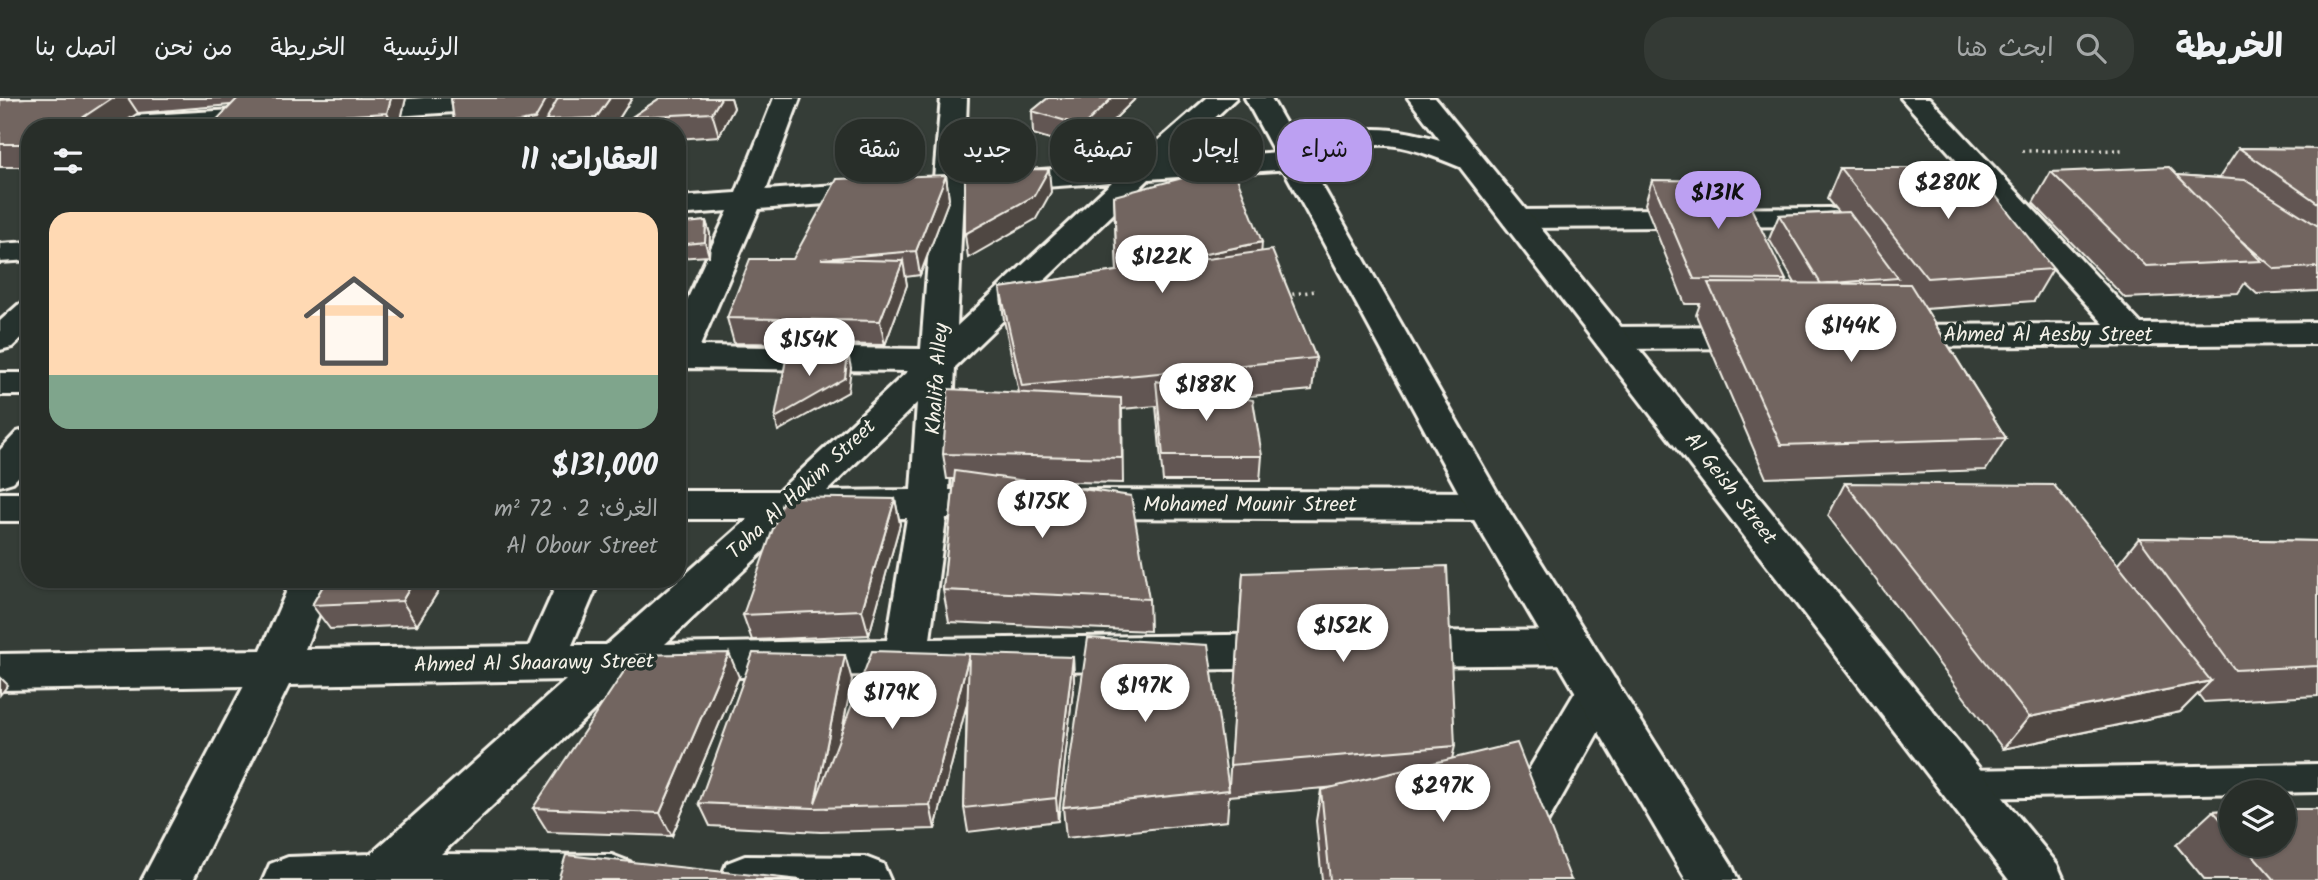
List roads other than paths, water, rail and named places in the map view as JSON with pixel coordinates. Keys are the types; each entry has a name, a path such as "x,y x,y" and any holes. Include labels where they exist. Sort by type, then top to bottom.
{"street":[{"path":"325,113 435,111 545,98"},
{"path":"686,323 690,305 748,200 786,98"},
{"name":"Khalifa Alley","path":"906,657 929,503 954,98"},
{"name":"Taha Al Hakim Street","path":"1156,158 1223,98"},
{"path":"1258,98 1277,133"},
{"name":"Al Geish Street","path":"1421,98 2039,880"},
{"path":"1914,98 2132,334"},
{"path":"214,119 298,114"},
{"path":"1372,138 1412,140 1470,161"},
{"path":"1156,171 1277,171"},
{"path":"686,205 1050,179"},
{"name":"Taha Al Hakim Street","path":"379,879 790,503 1129,182"},
{"path":"1304,182 1486,506 1713,880"},
{"path":"1927,216 2022,216"},
{"path":"1516,219 1858,217"},
{"path":"0,253 21,252"},
{"path":"0,339 21,320"},
{"name":"Ahmed Al Aesby Street","path":"1857,336 2318,332"},
{"path":"1610,338 1788,336"},
{"path":"686,359 939,360"},
{"path":"0,384 21,384"},
{"path":"0,473 21,451"},
{"name":"Mohamed Mounir Street","path":"686,505 929,503 1486,506"},
{"path":"0,507 21,508"},
{"path":"167,880 275,669 309,588"},
{"path":"543,663 576,588"},
{"name":"Ahmed Al Shaarawy Street","path":"0,672 1572,647"},
{"path":"1488,880 1599,692"},
{"path":"288,880 865,880"}],"lane":[{"path":"1963,784 2318,778"}]}
